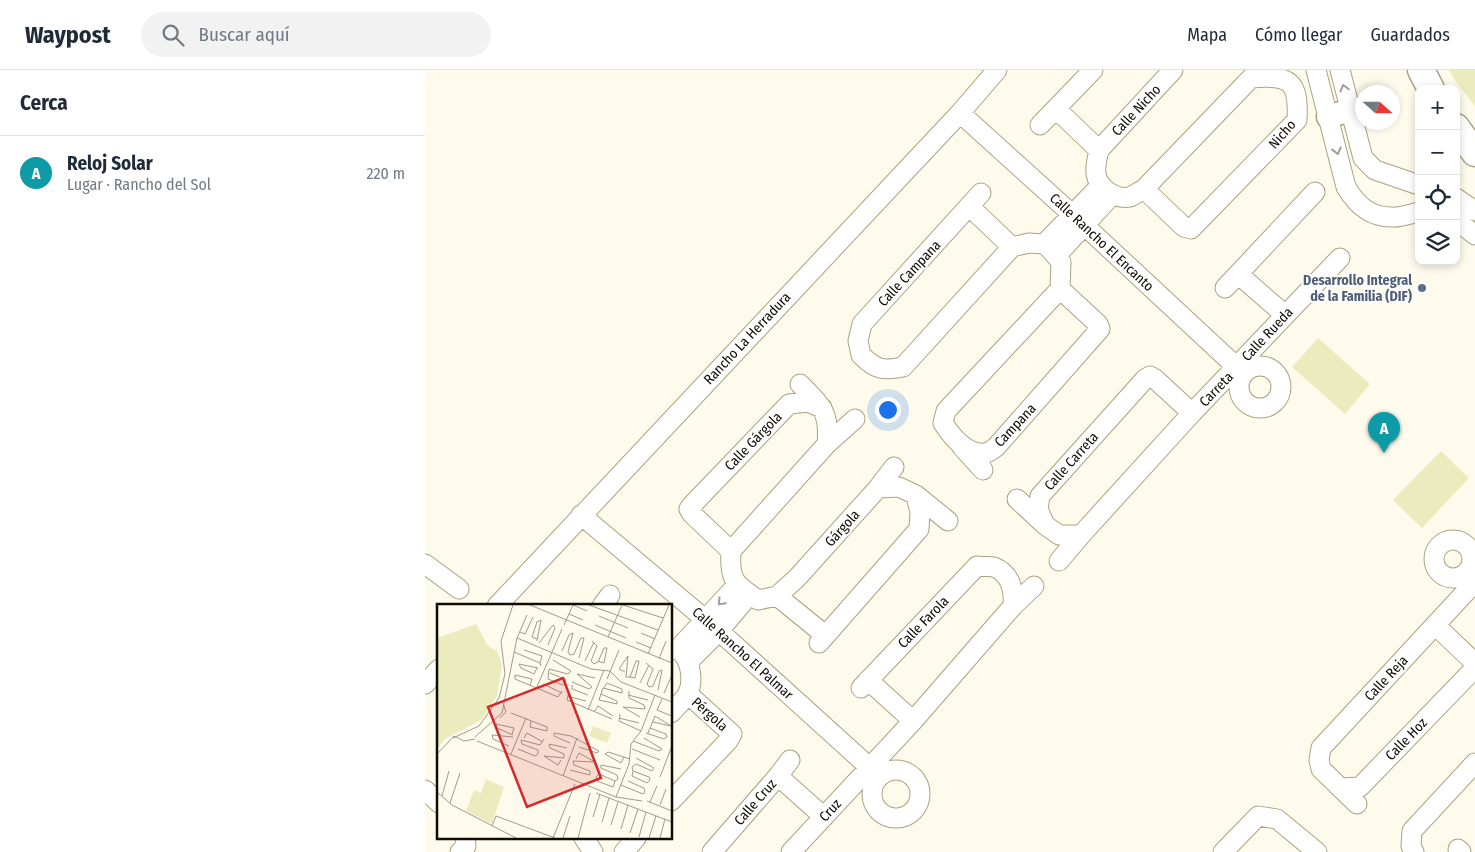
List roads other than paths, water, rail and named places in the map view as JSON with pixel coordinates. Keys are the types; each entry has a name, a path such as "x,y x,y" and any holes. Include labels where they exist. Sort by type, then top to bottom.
{"main road":[{"path":"1421,70 1429,85"},
{"path":"1458,130 1475,153"}],"street":[{"name":"Rancho La Herradura","path":"499,604 960,113 997,70"},
{"path":"1040,125 1093,70"},
{"name":"Calle Nicho","path":"1099,150 1173,70"},
{"path":"1316,70 1346,187 1354,201 1368,212 1391,217 1415,213"},
{"path":"1340,70 1363,158 1375,170 1415,183"},
{"name":"Nicho","path":"1254,74 1285,79 1293,86 1298,101 1297,120 1191,229 1184,227 1144,189 1254,74"},
{"path":"1055,109 1099,150 1096,176 1106,190 1130,196 1144,189"},
{"path":"1328,117 1350,110"},
{"name":"Calle Rancho El Encanto","path":"960,113 1079,220 1240,370"},
{"path":"1050,249 1106,190"},
{"path":"1225,288 1315,192"},
{"name":"Calle Campana","path":"903,367 887,370 877,368 861,356 858,341 862,324 975,200 1012,247"},
{"path":"1460,201 1475,211"},
{"path":"1460,223 1475,235"},
{"path":"892,386 903,367 1012,247 1029,242 1050,249 1061,262 1060,288 946,411 943,423 950,435 983,470"},
{"name":"Calle Rueda","path":"1240,370 1285,315 1340,258"},
{"path":"1238,274 1285,315"},
{"name":"Campana","path":"961,446 986,453 996,447 1100,329 1098,324 1060,288"},
{"name":"Carreta","path":"1150,376 1192,413 1240,370"},
{"name":"Calle Carreta","path":"1045,525 1039,509 1040,496 1145,379 1150,376"},
{"path":"800,384 823,409 829,427 827,444"},
{"name":"Calle Gárgola","path":"731,551 689,509 789,404 808,402 823,409"},
{"path":"1059,562 1081,535 1192,413"},
{"path":"855,419 827,444 752,541 731,551 732,577 744,590 758,600 777,596 822,639 919,529 920,513 916,495"},
{"path":"878,488 894,467"},
{"path":"878,488 899,487 916,495 948,521"},
{"name":"Gárgola","path":"777,596 791,574 878,488"},
{"path":"1017,499 1045,525 1059,535 1081,535"},
{"name":"Calle Rancho El Palmar","path":"581,515 712,625 874,772"},
{"path":"425,564 459,590"},
{"name":"Calle Farola","path":"913,721 865,684 950,603 977,566 994,568 1006,577 1014,590 1013,606"},
{"name":"Calle Reja","path":"1357,804 1321,769 1319,760 1321,748 1435,625 1473,577"},
{"path":"874,772 982,633 1034,586"},
{"path":"680,653 712,625 744,590"},
{"path":"1435,625 1475,663"},
{"name":"Pérgola","path":"673,711 688,694 691,673 680,653"},
{"name":"Calle Hoz","path":"1336,784 1360,787 1475,668"},
{"path":"425,684 437,671"},
{"name":"Pérgola","path":"673,799 728,741 732,734 688,694"},
{"path":"778,776 790,760"},
{"path":"1414,852 1411,846 1412,831 1428,822 1475,763"},
{"name":"Cruz","path":"791,852 824,817 874,772"},
{"name":"Calle Cruz","path":"712,852 778,776 824,817"},
{"path":"425,790 437,801"},
{"path":"425,802 437,806"},
{"path":"1227,851 1258,816 1277,819 1317,852"},
{"path":"1292,830 1293,852"},
{"path":"623,852 635,840"}],"place":[{"name":"Desarrollo Integral de la Familia (DIF)","path":"1422,288"},
{"name":"Reloj Solar","path":"1384,453"}]}
